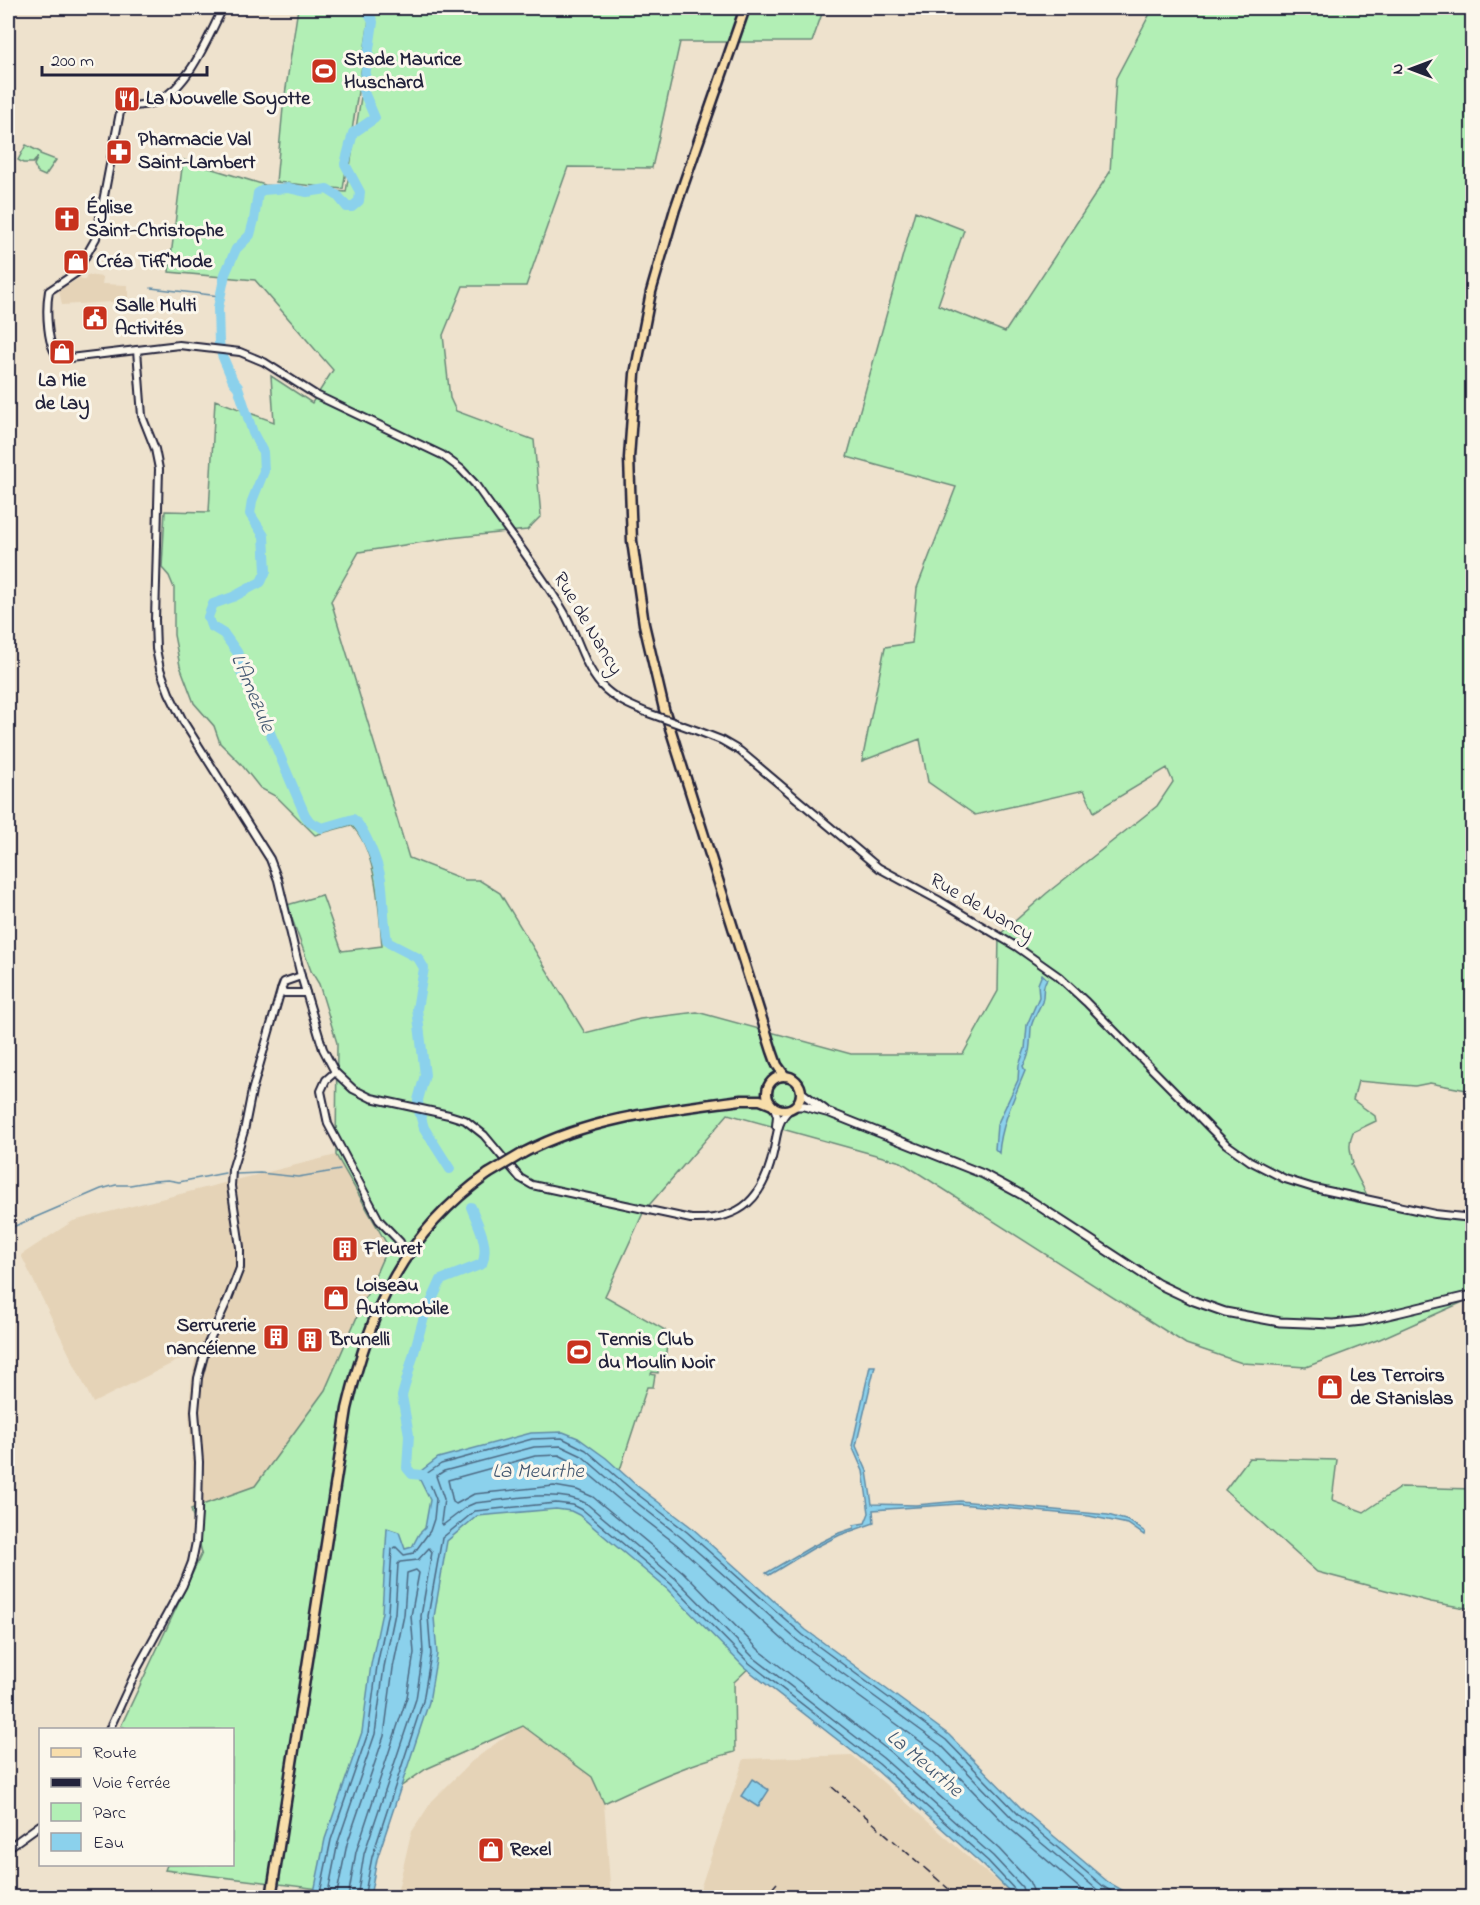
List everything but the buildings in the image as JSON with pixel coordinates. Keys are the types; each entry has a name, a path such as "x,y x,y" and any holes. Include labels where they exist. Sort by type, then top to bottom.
{"main road":[{"path":"745,8 675,209 651,292 635,374 629,458 632,542 644,624 661,698 772,1051 777,1065 785,1076"},
{"path":"772,1051 775,1067 767,1096 772,1106"},
{"path":"741,1100 770,1085 778,1077 785,1076 796,1080 802,1093 830,1113"},
{"path":"792,1108 800,1101 802,1093"},
{"path":"271,1898 347,1409 368,1331 379,1304 405,1258 443,1211 488,1174 525,1152 584,1127 625,1117 741,1100 760,1101 781,1110 804,1106 830,1113 972,1168 1022,1196 1151,1280 1183,1297 1225,1312 1298,1324 1344,1324 1473,1295"}],"street":[{"name":"Rue de Nancy","path":"224,8 186,76 161,99 122,107 96,238 76,273 49,291 51,346 56,356 62,359 179,345 213,348 255,357 316,395 442,455 475,483 555,598 570,624 588,665 601,685 618,699 648,713 726,742 740,751 879,868 940,901 1049,969 1086,1002 1218,1137 1255,1164 1285,1179 1314,1188 1435,1214 1473,1218"},
{"path":"137,350 142,416 155,449 160,479 155,630 160,669 183,721 270,860 278,880 301,976 323,1049 335,1072 360,1093 465,1120 479,1130 520,1178 532,1185 691,1219 721,1218 746,1206 762,1186 768,1174 781,1118 792,1108"},
{"path":"110,1728 138,1667 183,1585 192,1562 198,1513 199,1462 195,1411 198,1378 206,1348 240,1268 240,1247 231,1186 232,1170 281,990 284,982 301,976"},
{"path":"281,990 285,993 306,993"},
{"path":"335,1072 322,1085 324,1113 334,1138 363,1190 380,1220 400,1242 405,1258"},
{"path":"772,1106 777,1116 776,1142"},
{"path":"8,1848 39,1826"}],"shaded area":[{"path":"87,275 103,277 102,284 128,285 128,301 62,305 59,290 80,278 85,280"},
{"path":"336,1155 388,1246 325,1390 255,1486 191,1509 193,1481 189,1414 191,1383 197,1351 93,1403 21,1255 73,1221"},
{"path":"524,1726 592,1777 604,1803 611,1897 396,1898 411,1833 432,1801 471,1762 511,1732"},
{"path":"852,1755 1017,1897 697,1898 744,1759"}],"green space":[{"name":"Stade Maurice Huschard","path":"298,8 364,8 369,20 343,189 276,182 283,108"},
{"path":"375,8 824,8 812,42 680,42 652,168 568,167 526,286 463,286 443,335 450,398 456,411 534,440 541,516 527,530 450,538 359,552 331,601 409,858 465,880 479,880 500,893 585,1033 640,1019 697,1012 851,1054 963,1054 998,991 999,935 1047,893 1157,806 1173,782 1167,768 1094,812 1084,790 975,815 928,782 920,739 862,761 885,647 912,643 917,588 956,487 847,457 915,211 964,230 938,305 1005,332 1110,172 1116,78 1153,8 1472,8 1472,1091 1430,1083 1415,1086 1358,1081 1353,1100 1375,1116 1376,1121 1353,1132 1350,1147 1353,1163 1351,1164 1370,1201 1472,1219 1472,1298 1380,1339 1306,1367 1242,1363 1186,1344 901,1162 728,1114 644,1211 605,1296 665,1330 660,1344 667,1345 665,1359 660,1359 658,1373 652,1372 651,1374 655,1375 653,1387 647,1387 618,1476 772,1646 734,1682 735,1752 685,1768 604,1803 592,1777 523,1726 426,1769 354,1819 319,1889 165,1870 167,1866 234,1866 234,1728 126,1728 121,1726 202,1553 191,1509 255,1486 325,1390 388,1246 336,1155 337,1043 319,984 311,971 287,905 322,895 342,951 382,946 378,899 366,849 360,836 351,825 315,835 277,797 260,788 220,743 214,726 194,703 180,666 174,635 174,588 169,576 162,568 165,511 209,512 215,400 274,422 271,376 312,403 333,370 255,280 169,272 183,160 265,185 346,192"},
{"path":"26,145 56,160 45,176 38,173 34,165 38,157 33,163 23,163 18,160"},
{"path":"1249,1458 1337,1460 1332,1500 1364,1512 1401,1487 1472,1489 1472,1609 1431,1602 1317,1572 1225,1490"}],"water":[{"path":"1042,974 1047,979 1043,999 1031,1025 1029,1053 1023,1066 1025,1071 1005,1122 999,1153 995,1149 997,1125 1018,1080 1019,1065 1025,1049 1027,1025 1039,997 1038,984"},
{"path":"870,1366 875,1366 856,1446 867,1471 872,1504 916,1505 960,1501 1108,1515 1129,1521 1145,1532 1144,1535 1128,1524 1089,1516 959,1504 873,1510 874,1523 840,1535 769,1575 766,1573 811,1547 854,1528 854,1525 865,1523 869,1513 863,1471 852,1446"},
{"name":"La Meurthe","path":"563,1432 578,1438 606,1458 636,1485 691,1527 806,1630 949,1735 1023,1810 1108,1882 1134,1897 1015,1897 984,1866 875,1769 744,1667 667,1589 579,1515 571,1511 556,1509 477,1516 447,1541 434,1617 437,1654 429,1702 377,1859 370,1897 313,1897 325,1839 362,1732 371,1665 382,1612 387,1528 399,1532 405,1549 412,1547 425,1528 430,1500 417,1474 438,1458 531,1433"},
{"path":"752,1779 769,1790 758,1807 741,1796"}],"waterway":[{"name":"L'Amezule","path":"366,8 373,22 363,90 375,118 353,133 345,164 360,192 359,201 352,207 347,207 338,196 327,189 307,192 289,188 263,190 258,193 250,235 236,249 225,274 218,308 219,343 233,381 238,387 253,433 263,452 264,471 252,501 250,514 264,536 266,571 261,582 233,597 213,604 208,617 211,626 224,634 240,658 241,672 305,815 310,822 322,828 353,819 358,824 379,872 387,940 418,958 424,968 417,1009 425,1075 418,1100 419,1111 424,1128 450,1169"},
{"path":"151,288 220,296"},
{"path":"236,1174 260,1173 298,1177 340,1170"},
{"path":"8,1229 101,1189 116,1185 168,1180 179,1182 225,1173"},
{"name":"L'Amezule","path":"430,1480 422,1475 412,1474 407,1468 409,1435 402,1396 423,1320 441,1280 482,1264 484,1242 471,1207"}],"railway":[{"path":"832,1787 959,1898"},
{"path":"764,1898 777,1883"}],"place":[{"name":"Stade Maurice Huschard","path":"324,71"},
{"name":"La Nouvelle Soyotte","path":"127,99"},
{"name":"Pharmacie Val Saint-Lambert","path":"119,152"},
{"name":"Église Saint-Christophe","path":"67,219"},
{"name":"Créa Tiff'Mode","path":"76,262"},
{"name":"Salle Multi Activités","path":"95,318"},
{"name":"La Mie de Lay","path":"62,352"},
{"name":"Fleuret","path":"345,1249"},
{"name":"Loiseau Automobile","path":"336,1298"},
{"name":"Serrurerie nancéienne","path":"276,1337"},
{"name":"Brunelli","path":"310,1340"},
{"name":"Tennis Club du Moulin Noir","path":"579,1352"},
{"name":"Les Terroirs de Stanislas","path":"1330,1387"},
{"name":"Rexel","path":"491,1850"}]}
